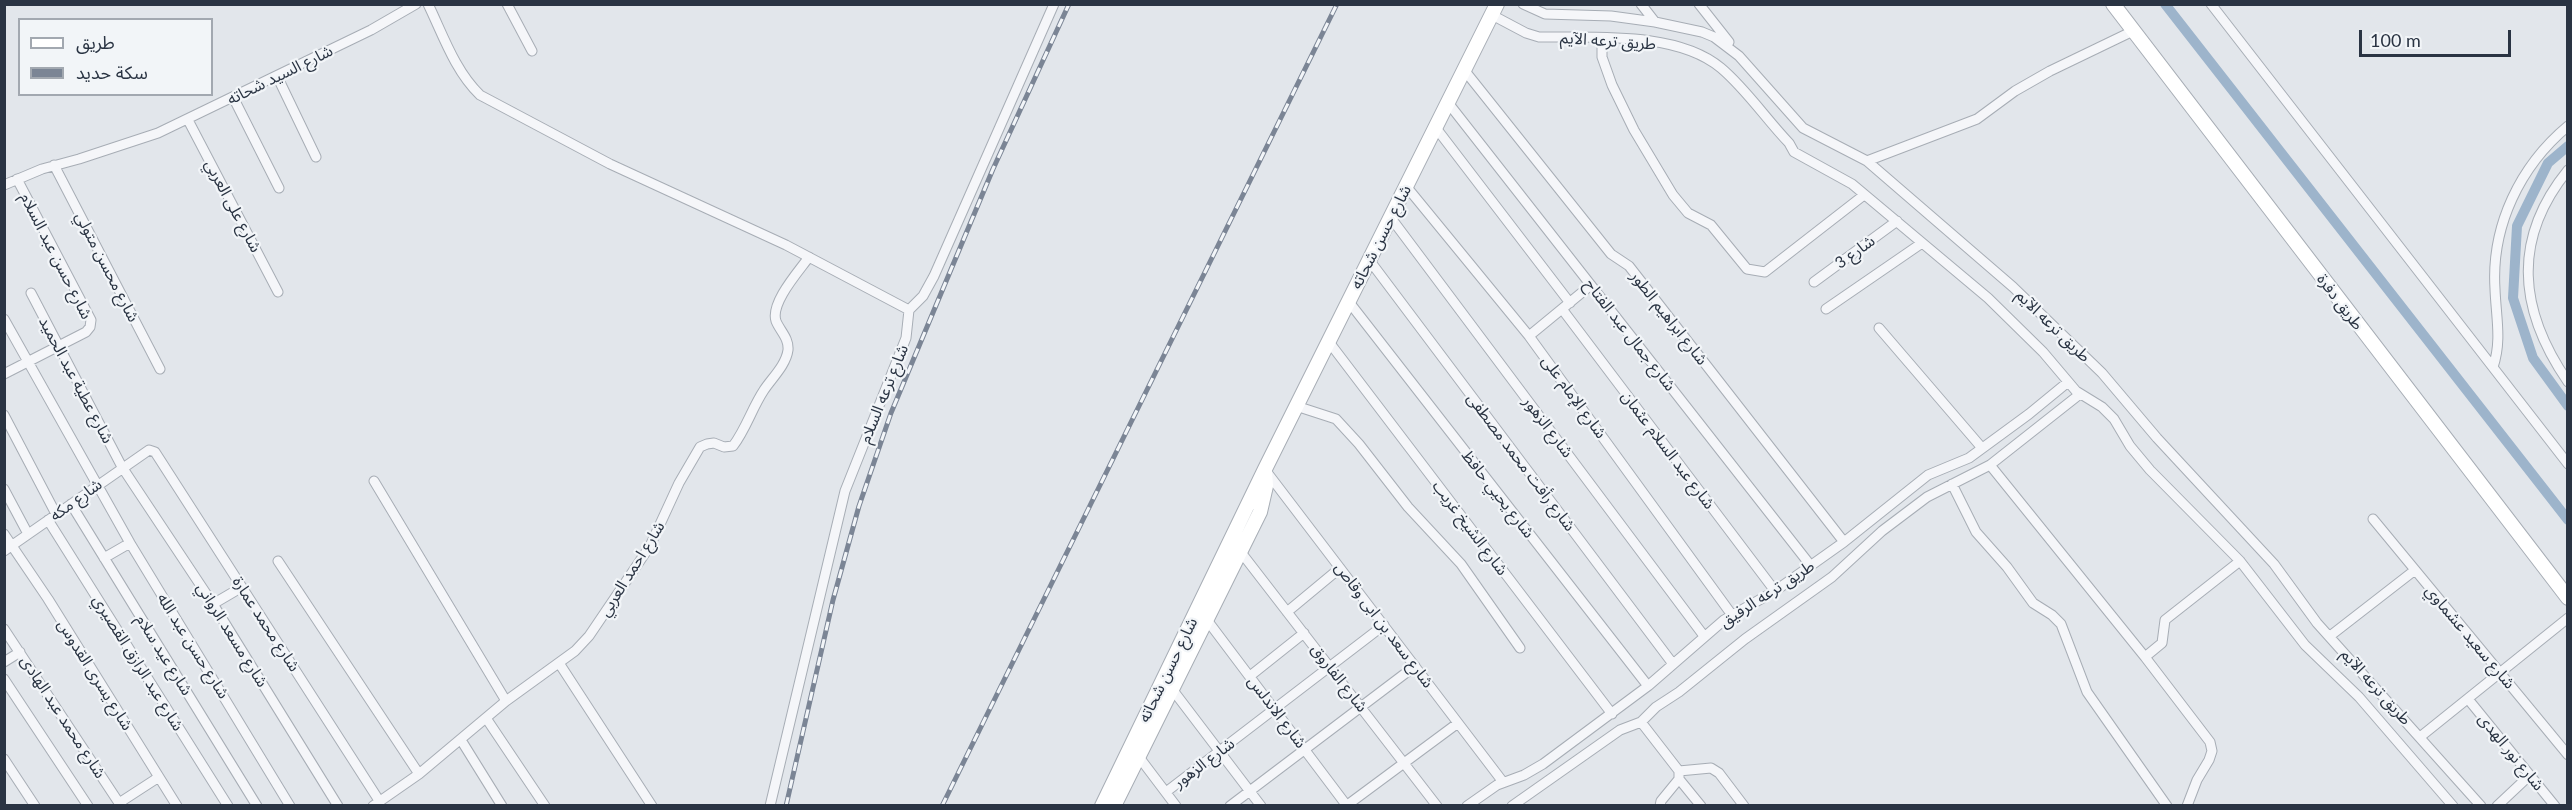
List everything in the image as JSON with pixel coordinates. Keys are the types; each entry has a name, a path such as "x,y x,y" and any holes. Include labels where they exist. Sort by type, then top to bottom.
{"main road":[{"name":"طريق دفرة","path":"2113,4 2568,598"},
{"name":"شارع حسن شحاته","path":"1102,806 1296,406 1495,10"},
{"name":"شارع حسن شحاته","path":"1114,806 1264,502 1265,469"}],"street":[{"name":"شارع السيد شحاته","path":"4,185 54,165 158,133 188,120 416,4"},
{"path":"428,4 458,65 471,86 480,94 610,164 809,257 909,310 923,296 934,276 1054,4"},
{"path":"507,4 532,51"},
{"name":"طريق ترعه الآيم","path":"1523,4 1545,14 1593,15 1655,22 1702,32 1726,44 1740,56 1803,128 1867,160 2013,287 2102,373 2157,438 2274,564 2317,623 2481,806"},
{"path":"1585,4 1593,15"},
{"path":"1641,4 1655,22"},
{"path":"1699,4 1740,56"},
{"path":"2211,4 2568,464"},
{"name":"طريق ترعه الآيم","path":"1495,10 1526,33 1539,37 1647,41 1688,50 1722,69 1789,143 1794,152 1852,184 1897,221 1988,298 2043,352 2080,394 2108,413 2150,470 2240,561 2305,645 2359,696 2453,806"},
{"path":"1867,160 1977,119 2014,91 2050,70 2133,31"},
{"path":"1602,38 1602,57 1612,85 1634,130 1673,195 1688,213 1711,225 1748,269 1765,272 1864,195"},
{"name":"شارع ابراهيم الطور","path":"1465,71 1611,254 1629,266 1844,542"},
{"path":"277,76 316,157"},
{"path":"233,97 279,189"},
{"name":"شارع جمال عبد الفتاح","path":"1449,104 1811,566"},
{"name":"شارع على العربي","path":"188,120 278,292"},
{"path":"2493,367 2499,343 2495,254 2503,220 2527,169 2553,138 2568,126"},
{"name":"شارع عبد السلام عثمان","path":"1436,128 1775,591"},
{"name":"شارع محسن متولي","path":"54,165 160,369"},
{"path":"2568,170 2544,206 2534,232 2528,261 2528,288 2534,318 2551,357 2568,382"},
{"name":"شارع حسن عبد السلام","path":"17,179 89,315 90,327 86,332 59,347"},
{"name":"شارع الإمام على","path":"1407,186 1529,336 1732,615"},
{"name":"شارع الزهور","path":"1391,218 1704,636"},
{"name":"شارع 3","path":"1814,282 1897,221"},
{"path":"1826,309 1922,243"},
{"name":"شارع احمد العربي","path":"377,803 419,774 506,701 559,663 589,636 637,568 662,524 679,483 700,447 707,444 733,446 739,439 764,389 788,351 788,342 776,320 777,302 809,257"},
{"name":"شارع رأفت محمد مصطفى","path":"1370,261 1673,664"},
{"path":"1529,336 1591,285"},
{"name":"شارع عطية عبد الحميد","path":"31,293 122,467"},
{"name":"شارع يحيي حافظ","path":"1349,302 1648,686"},
{"name":"شارع ترعه السلام","path":"770,806 845,491 906,338 909,310"},
{"name":"شارع حسن عبد الله","path":"4,319 96,486 290,806"},
{"path":"1879,328 1982,448"},
{"name":"شارع الشيخ غريب","path":"1329,342 1612,714"},
{"path":"4,374 59,347"},
{"name":"طريق ترعه الرفيق","path":"1467,806 1503,782 1536,768 1648,686 1704,636 1732,615 1775,591 1811,566 1928,475 1964,460 1982,448 2068,382"},
{"name":"طريق ترعه الرفيق","path":"1512,806 1620,730 1641,722 1656,707 1679,692 1745,639 1832,577 1882,531 1927,496 1990,465 2080,394"},
{"path":"1296,406 1336,419 1359,444 1408,507 1461,564 1520,648"},
{"name":"شارع عبد الرازق القصيري","path":"4,415 52,517 228,806"},
{"name":"شارع مكه","path":"8,548 149,450"},
{"name":"شارع محمد عمارة","path":"149,450 155,452 377,803"},
{"path":"1990,465 2145,657 2210,742 2212,751 2209,760 2197,780 2187,806"},
{"name":"شارع مسعد الرواني","path":"122,467 213,604 338,806"},
{"name":"شارع سعد بن ابى وقاص","path":"1265,469 1503,782"},
{"path":"374,481 506,701"},
{"path":"1952,484 1976,532 2007,567 2033,603 2052,615 2061,624 2087,692 2167,806"},
{"path":"4,489 28,534"},
{"name":"شارع عيد سلام","path":"71,504 257,806"},
{"name":"شارع سعيد عشماوي","path":"2373,519 2568,755"},
{"name":"شارع يسرى القدوس","path":"4,534 8,548 177,806"},
{"path":"104,558 130,543"},
{"name":"شارع الفاروق","path":"1240,551 1437,806"},
{"path":"278,561 419,774"},
{"path":"2145,657 2162,643 2165,620 2240,561"},
{"path":"1287,612 1340,568"},
{"path":"2330,636 2415,570"},
{"path":"213,604 242,587"},
{"path":"2420,737 2568,618"},
{"name":"شارع الاندلس","path":"1207,620 1346,805"},
{"name":"شارع الزهور","path":"1166,792 1384,625"},
{"name":"شارع محمد عبد الهادى","path":"4,629 120,804"},
{"path":"1250,676 1304,633"},
{"path":"4,662 20,652"},
{"path":"559,663 652,806"},
{"path":"1230,806 1415,666"},
{"path":"4,680 88,806"},
{"path":"1172,689 1261,806"},
{"name":"شارع نور الهدى","path":"2468,699 2555,806"},
{"path":"486,718 545,806"},
{"path":"1641,722 1701,806"},
{"path":"1346,805 1458,723"},
{"path":"461,740 502,806"},
{"path":"1139,757 1176,806"},
{"path":"4,759 35,806"},
{"path":"1660,806 1679,775 1711,768 1719,773 1744,806"},
{"path":"2497,806 2530,775"},
{"path":"120,804 159,777"}],"waterway":[{"path":"2165,4 2568,520"},
{"path":"2568,146 2548,163 2517,226 2513,298 2533,358 2568,406"}],"railway":[{"path":"786,806 833,600 859,506 891,413 993,169 1069,4"},
{"path":"942,806 1337,4"}]}
